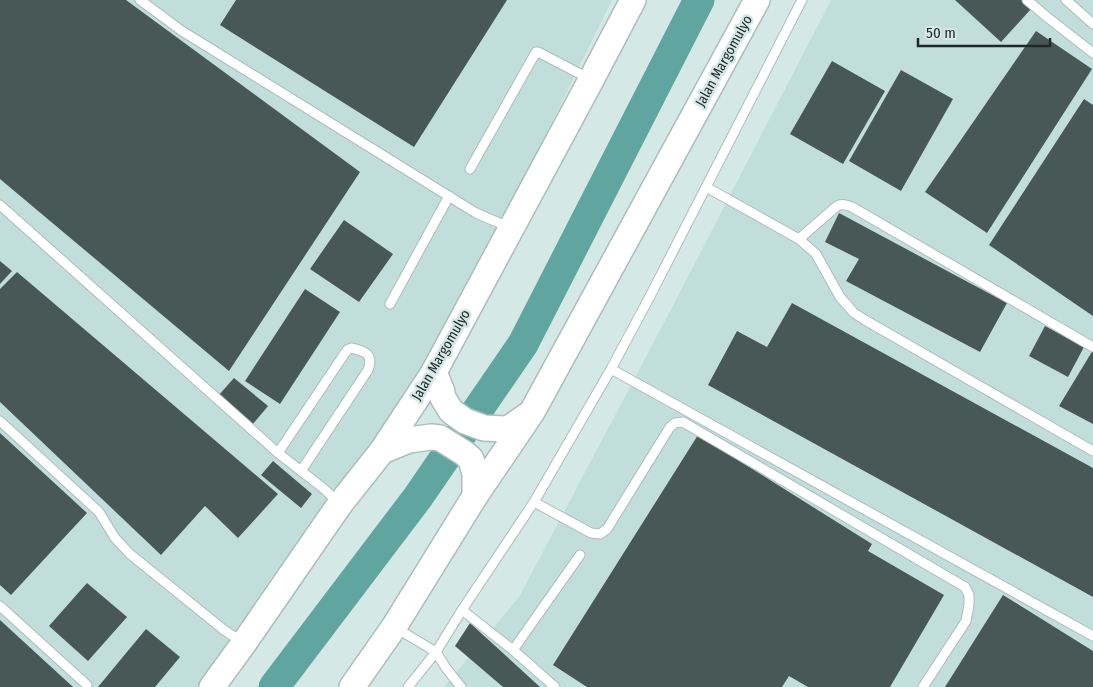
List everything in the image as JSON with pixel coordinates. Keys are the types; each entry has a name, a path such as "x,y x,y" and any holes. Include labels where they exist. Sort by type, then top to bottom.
{"main road":[{"name":"Jalan Margomulyo","path":"212,687 340,504 382,451 434,372 633,0"},
{"name":"Jalan Margomulyo","path":"352,687 394,627 475,485 532,412 757,0"},
{"path":"434,372 443,398 451,411 465,421 484,428 505,429 511,427 532,412"},
{"path":"382,451 409,440 431,437 440,438 464,452 471,459 475,485"}],"lane":[{"path":"140,0 182,31 476,213 511,228"},
{"path":"408,687 436,652 534,502 648,300 802,0"},
{"path":"1027,0 1093,53"},
{"path":"1066,0 1093,24"},
{"path":"470,169 536,52 591,80"},
{"path":"706,187 799,239 816,254 840,296 854,313 1093,450"},
{"path":"390,304 449,196"},
{"path":"799,239 837,206 841,204 852,206 1093,347"},
{"path":"0,205 278,453 323,488 340,504"},
{"path":"278,453 347,350 351,348 362,351 369,356 371,362 368,370 300,471"},
{"path":"610,369 1093,636"},
{"path":"0,421 99,512 115,538 130,554 224,630 244,643"},
{"path":"534,502 591,533 600,534 607,529 670,427 675,423 683,422 965,587 969,595 966,621 923,687"},
{"path":"513,650 580,555"},
{"path":"0,606 87,685"},
{"path":"462,610 513,650 555,687"},
{"path":"394,627 436,652 460,687"}],"shaded area":[{"path":"0,0 612,0 453,323 337,506 198,687 0,687"},
{"path":"831,0 1093,0 1093,687 444,687 519,597 666,319"}],"building":[{"path":"0,0 126,0 360,172 229,371 0,179"},
{"path":"236,0 507,0 414,147 220,25"},
{"path":"955,0 1022,0 1031,9 1001,42"},
{"path":"1036,31 1092,69 987,233 925,192"},
{"path":"832,61 885,91 843,164 790,134"},
{"path":"901,70 953,99 901,191 849,161"},
{"path":"1084,99 1093,105 1093,316 989,245"},
{"path":"839,213 1007,303 980,352 846,281 859,259 825,242"},
{"path":"344,220 393,254 359,302 310,269"},
{"path":"0,261 12,271 0,284"},
{"path":"17,272 278,494 238,538 205,506 161,555 0,402 0,289"},
{"path":"305,289 340,312 280,404 245,381"},
{"path":"792,303 1093,468 1093,597 708,385 737,331 767,347"},
{"path":"1045,326 1084,347 1068,377 1029,356"},
{"path":"1093,350 1093,424 1059,406"},
{"path":"234,378 268,406 252,425 218,396"},
{"path":"0,433 87,513 11,595 0,585"},
{"path":"698,435 872,544 868,551 944,595 890,687 808,687 789,676 782,687 587,687 553,665"},
{"path":"273,461 312,494 301,508 261,475"},
{"path":"87,583 127,617 88,661 49,626"},
{"path":"1003,595 1093,651 1093,687 945,687"},
{"path":"0,620 73,687 0,687"},
{"path":"470,623 540,687 503,687 455,646"},
{"path":"146,629 180,657 155,687 98,687"}],"waterway":[{"path":"274,687 418,497 523,344 699,0"}]}
